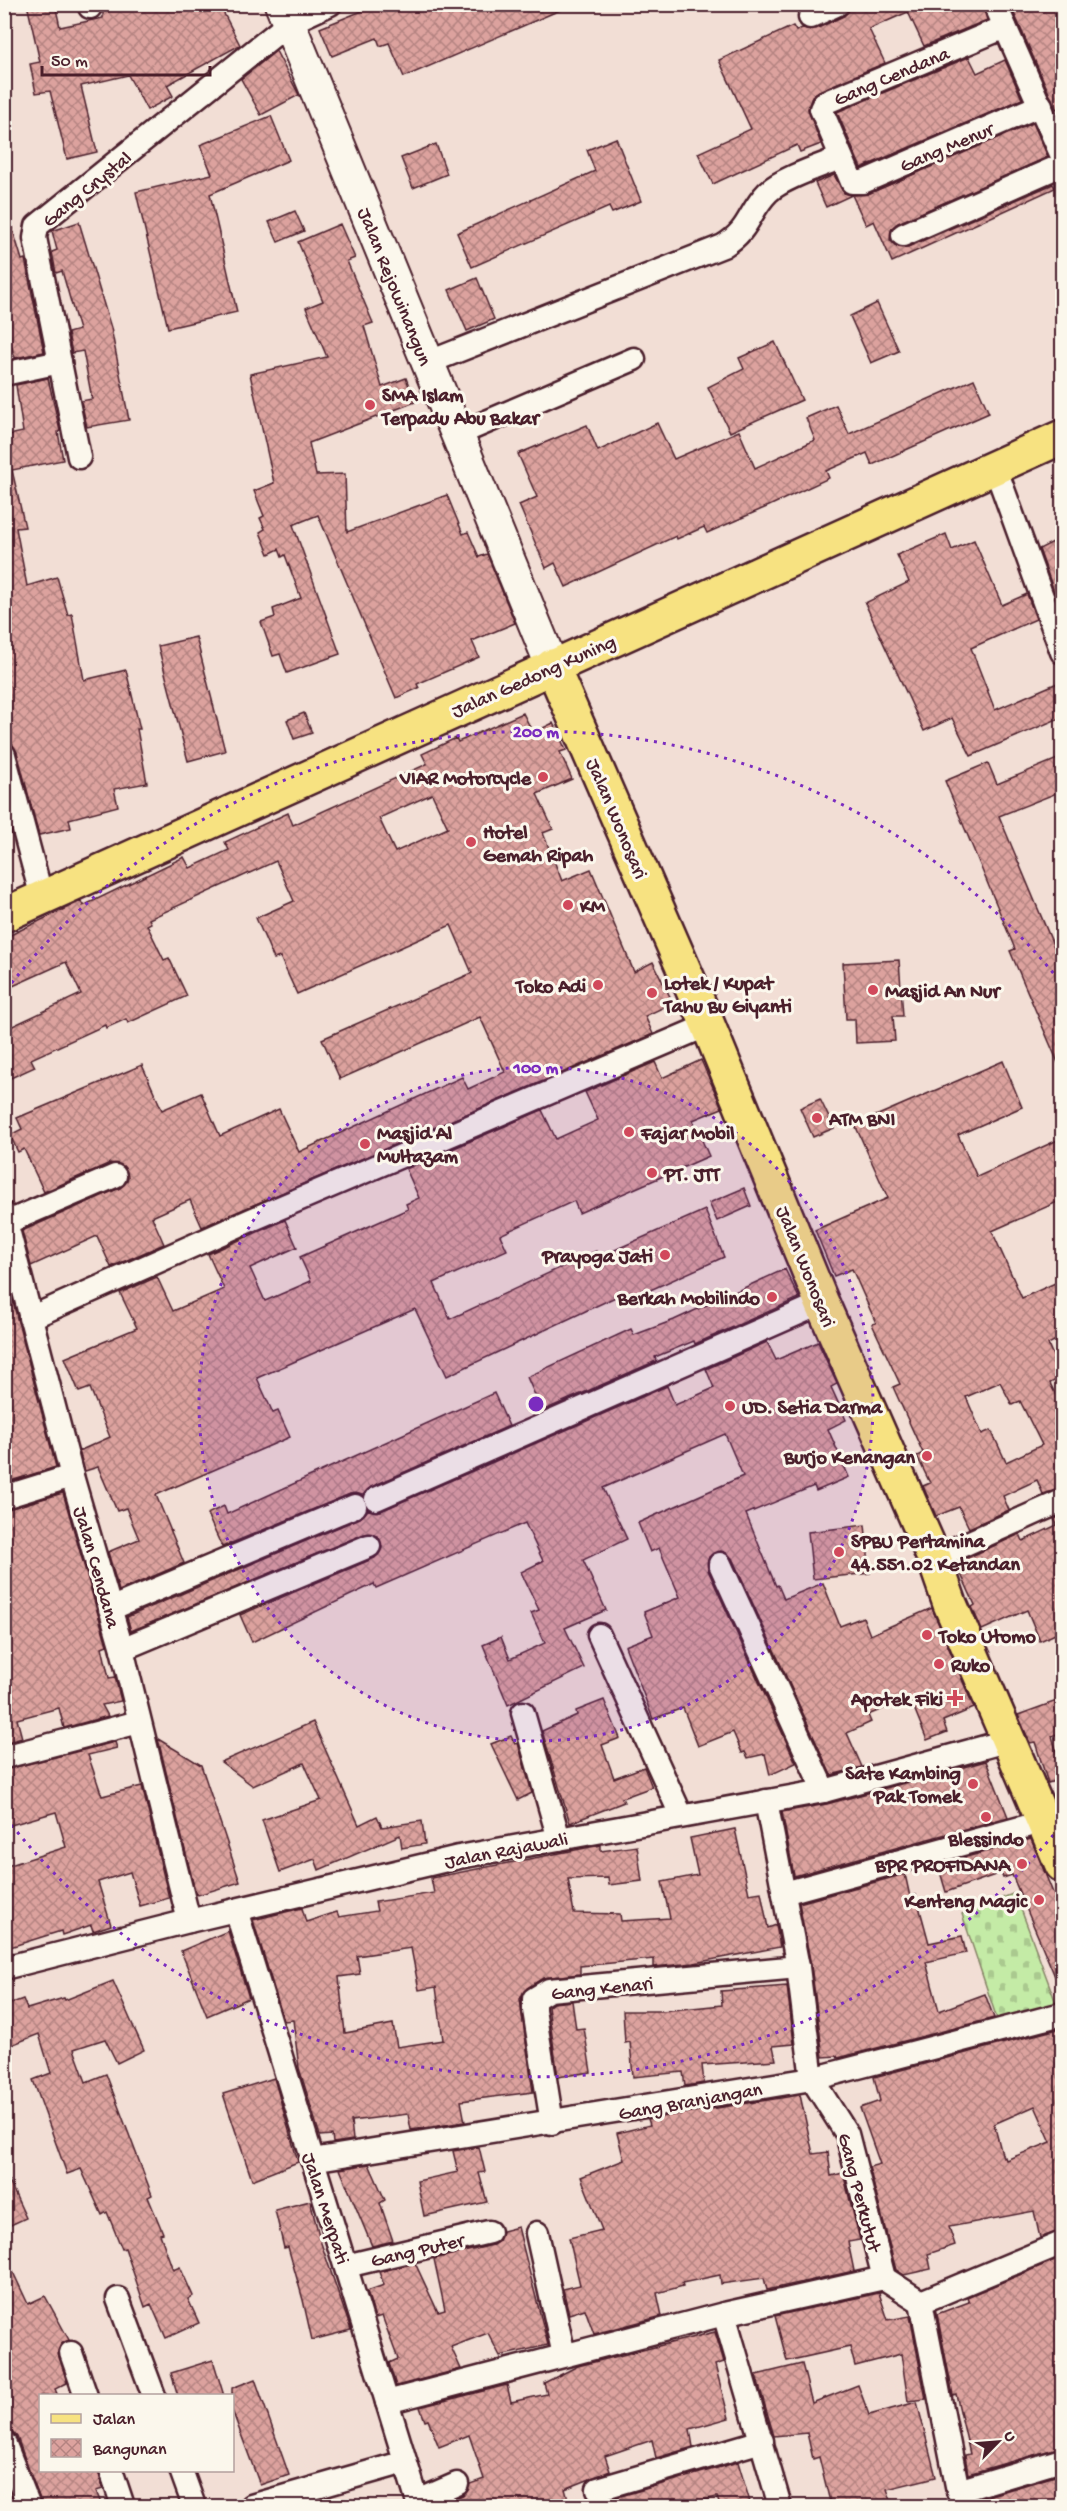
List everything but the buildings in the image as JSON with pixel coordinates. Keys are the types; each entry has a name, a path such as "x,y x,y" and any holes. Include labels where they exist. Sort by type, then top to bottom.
{"main road":[{"name":"Jalan Rejowinangun","path":"285,14 552,666"},
{"name":"Jalan Gedong Kuning","path":"4,915 1062,437"},
{"name":"Jalan Wonosari","path":"552,666 708,1025 822,1303 934,1558 950,1604 1046,1821 1062,1865"}],"street":[{"name":"Gang Crystal","path":"79,457 34,238 37,226 285,14 330,4"},
{"path":"810,17 838,4"},
{"path":"995,4 1062,156"},
{"name":"Gang Cendana","path":"852,182 821,109 824,103 1005,27"},
{"name":"Gang Menur","path":"852,182 863,182 1041,105"},
{"path":"427,363 723,246 748,225 767,193 840,158"},
{"path":"903,235 1062,165"},
{"path":"456,435 634,359"},
{"path":"4,374 60,362"},
{"path":"995,467 1062,652"},
{"path":"4,755 42,898"},
{"path":"30,1318 251,1220 708,1025"},
{"path":"6,1218 115,1176"},
{"name":"Jalan Cendana","path":"6,1218 72,1476 122,1649 189,1921"},
{"path":"376,1499 822,1303"},
{"path":"4,1497 72,1476"},
{"path":"934,1558 1062,1500"},
{"path":"110,1609 355,1506"},
{"path":"122,1649 369,1546"},
{"path":"720,1564 824,1791"},
{"path":"599,1635 681,1815"},
{"path":"523,1713 559,1839"},
{"path":"4,1757 139,1722"},
{"name":"Jalan Rajawali","path":"4,1968 189,1921 459,1857 681,1815 824,1791 1011,1740"},
{"path":"766,1801 798,1967 812,2079"},
{"path":"784,1893 1046,1821"},
{"name":"Jalan Merpati","path":"236,1910 418,2504"},
{"name":"Gang Kenari","path":"552,2123 534,2010 534,1999 538,1995 549,1990 798,1967"},
{"name":"Gang Branjangan","path":"312,2160 552,2123 812,2079 1062,2014"},
{"name":"Gang Perkutut","path":"812,2079 848,2134 884,2278"},
{"name":"Gang Puter","path":"346,2266 489,2232"},
{"path":"537,2233 564,2355"},
{"path":"921,2302 1062,2243"},
{"path":"387,2402 723,2314 884,2278 921,2302 951,2499 1062,2460"},
{"path":"118,2299 153,2394"},
{"path":"723,2314 780,2506"},
{"path":"71,2353 85,2394"},
{"path":"598,2489 762,2441"},
{"path":"4,2442 29,2506"},
{"path":"251,2506 405,2462"},
{"path":"112,2472 123,2506"},
{"path":"182,2472 194,2506"},
{"path":"418,2504 457,2484"}],"green space":[{"path":"1015,1893 1059,2011 1000,2028 962,1914"}],"place":[{"name":"SMA Islam Terpadu Abu Bakar","path":"370,405"},
{"name":"VIAR Motorcycle","path":"543,777"},
{"name":"Hotel Gemah Ripah","path":"471,842"},
{"name":"KM","path":"568,905"},
{"name":"Toko Adi","path":"598,985"},
{"name":"Masjid An Nur","path":"873,990"},
{"name":"Lotek / Kupat Tahu Bu Giyanti","path":"652,993"},
{"name":"ATM BNI","path":"817,1118"},
{"name":"Fajar Mobil","path":"629,1132"},
{"name":"Masjid Al Multazam","path":"365,1144"},
{"name":"PT. JTT","path":"652,1173"},
{"name":"Prayoga Jati","path":"665,1255"},
{"name":"Berkah Mobilindo","path":"772,1297"},
{"name":"UD. Setia Darma","path":"730,1406"},
{"name":"Burjo Kenangan","path":"927,1456"},
{"name":"SPBU Pertamina 44.551.02 Ketandan","path":"839,1552"},
{"name":"Toko Utomo","path":"927,1635"},
{"name":"Ruko","path":"939,1664"},
{"name":"Apotek Fiki","path":"955,1698"},
{"name":"Sate Kambing Pak Tomek","path":"973,1784"},
{"name":"Blessindo","path":"986,1817"},
{"name":"BPR PROFIDANA","path":"1022,1864"},
{"name":"Kenteng Magic","path":"1039,1900"}]}
